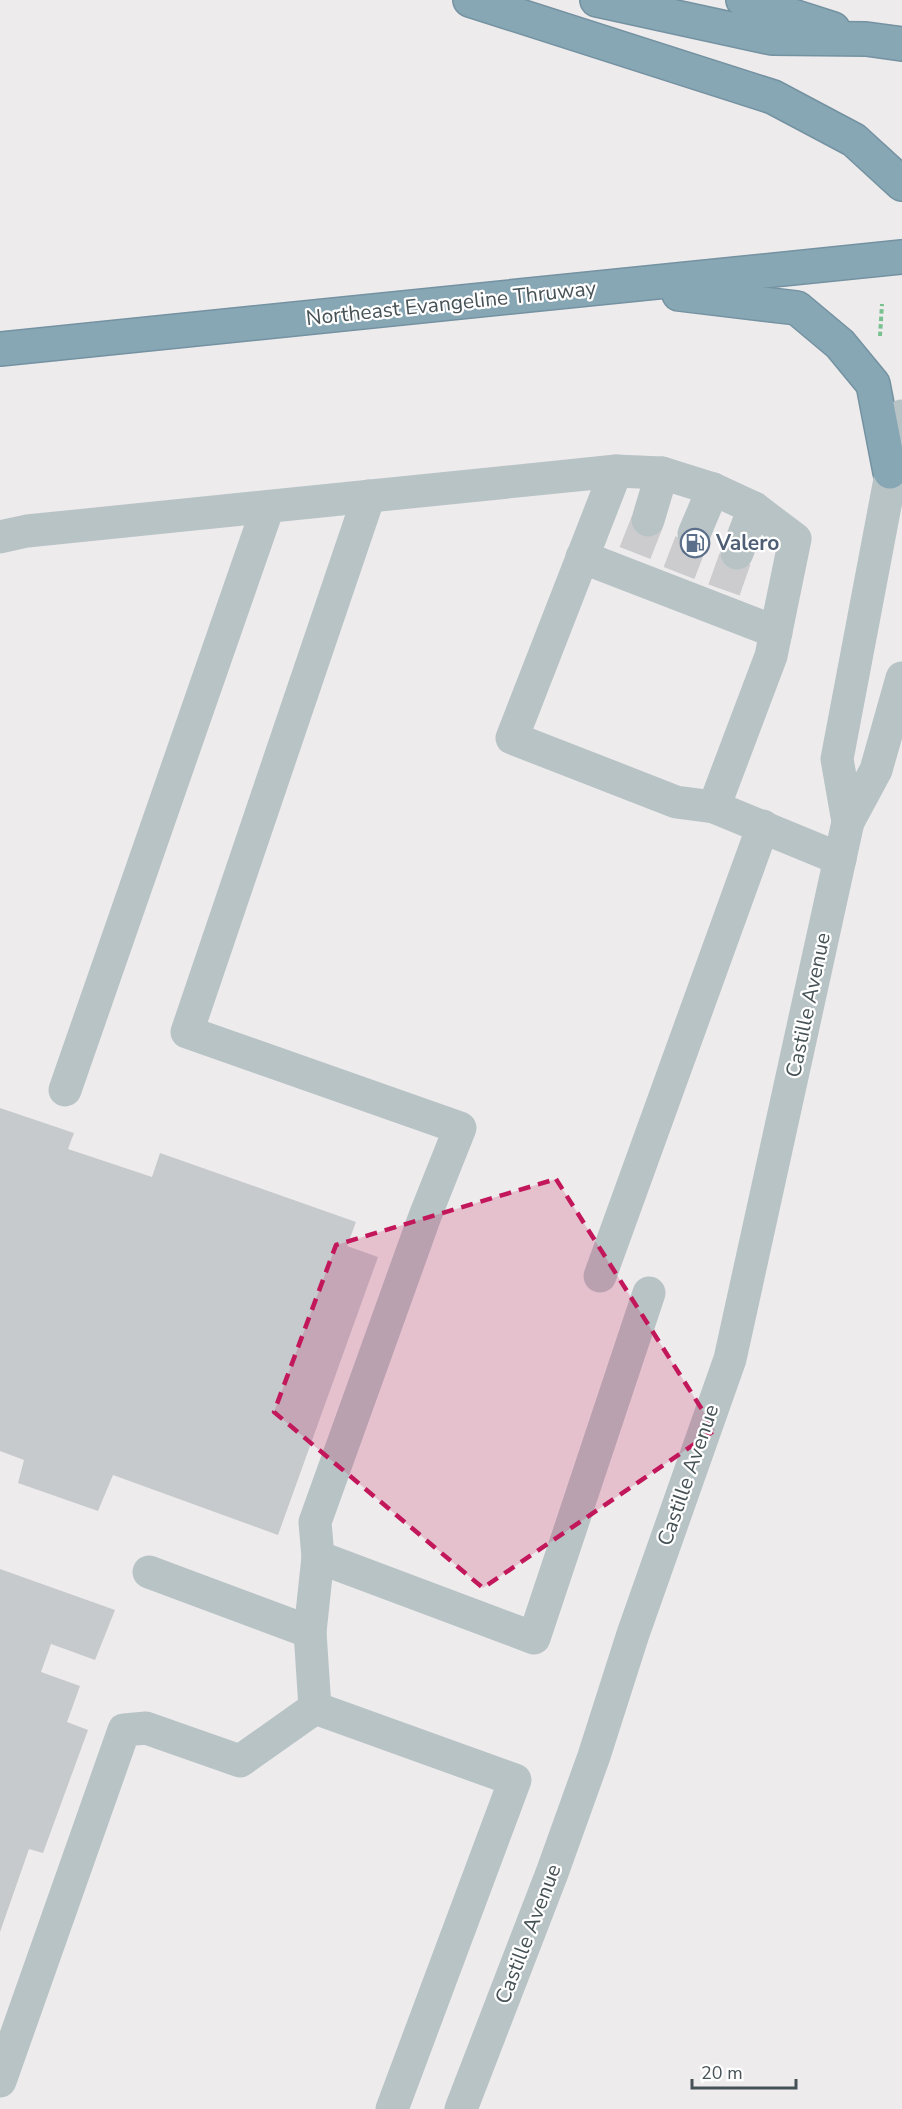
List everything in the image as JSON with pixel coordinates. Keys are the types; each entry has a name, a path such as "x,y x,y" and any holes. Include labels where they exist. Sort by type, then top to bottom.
{"highway":[{"path":"470,0 773,97 854,140 902,184"},
{"path":"597,0 772,38 866,39 902,44"},
{"path":"743,0 866,39"},
{"name":"Northeast Evangeline Thruway","path":"0,349 902,257"},
{"path":"618,286 796,308 840,344 873,384 890,472"}],"street":[{"name":"Castille Avenue","path":"848,822 837,759 902,416"},
{"path":"616,471 512,738 676,802 714,807 840,859"},
{"path":"0,537 27,531 616,471 662,473 713,489 754,508 795,539 771,656 714,807"},
{"path":"648,520 662,473"},
{"path":"694,534 713,489"},
{"path":"315,1708 310,1632 318,1557 315,1522 421,1227 460,1128 187,1032 369,496"},
{"path":"65,1090 268,507"},
{"path":"737,553 754,508"},
{"path":"582,557 631,564 721,599 776,632"},
{"name":"Castille Avenue","path":"461,2109 552,1873 594,1756 633,1634 730,1359 848,822 876,770 902,678"},
{"path":"600,1276 762,826"},
{"path":"318,1557 534,1638 649,1293"},
{"path":"149,1572 310,1632"},
{"path":"0,2081 124,1730 146,1728 240,1761 315,1708"},
{"path":"315,1708 515,1780 392,2109"}],"path":[{"path":"879,343 882,304"}],"highlighted area":[{"path":"556,1179 715,1430 483,1588 274,1412 336,1245"}],"building":[{"path":"0,1108 74,1133 68,1149 152,1177 160,1153 356,1222 347,1246 378,1257 278,1535 113,1475 98,1511 18,1483 24,1460 0,1451"},
{"path":"0,1569 115,1610 95,1660 51,1644 41,1672 80,1686 67,1722 88,1730 43,1853 29,1849 0,1932"}],"tunnel":[{"path":"635,553 648,520"},
{"path":"679,573 694,534"},
{"path":"724,590 737,553"}],"place":[{"name":"Valero","path":"695,543"}]}
